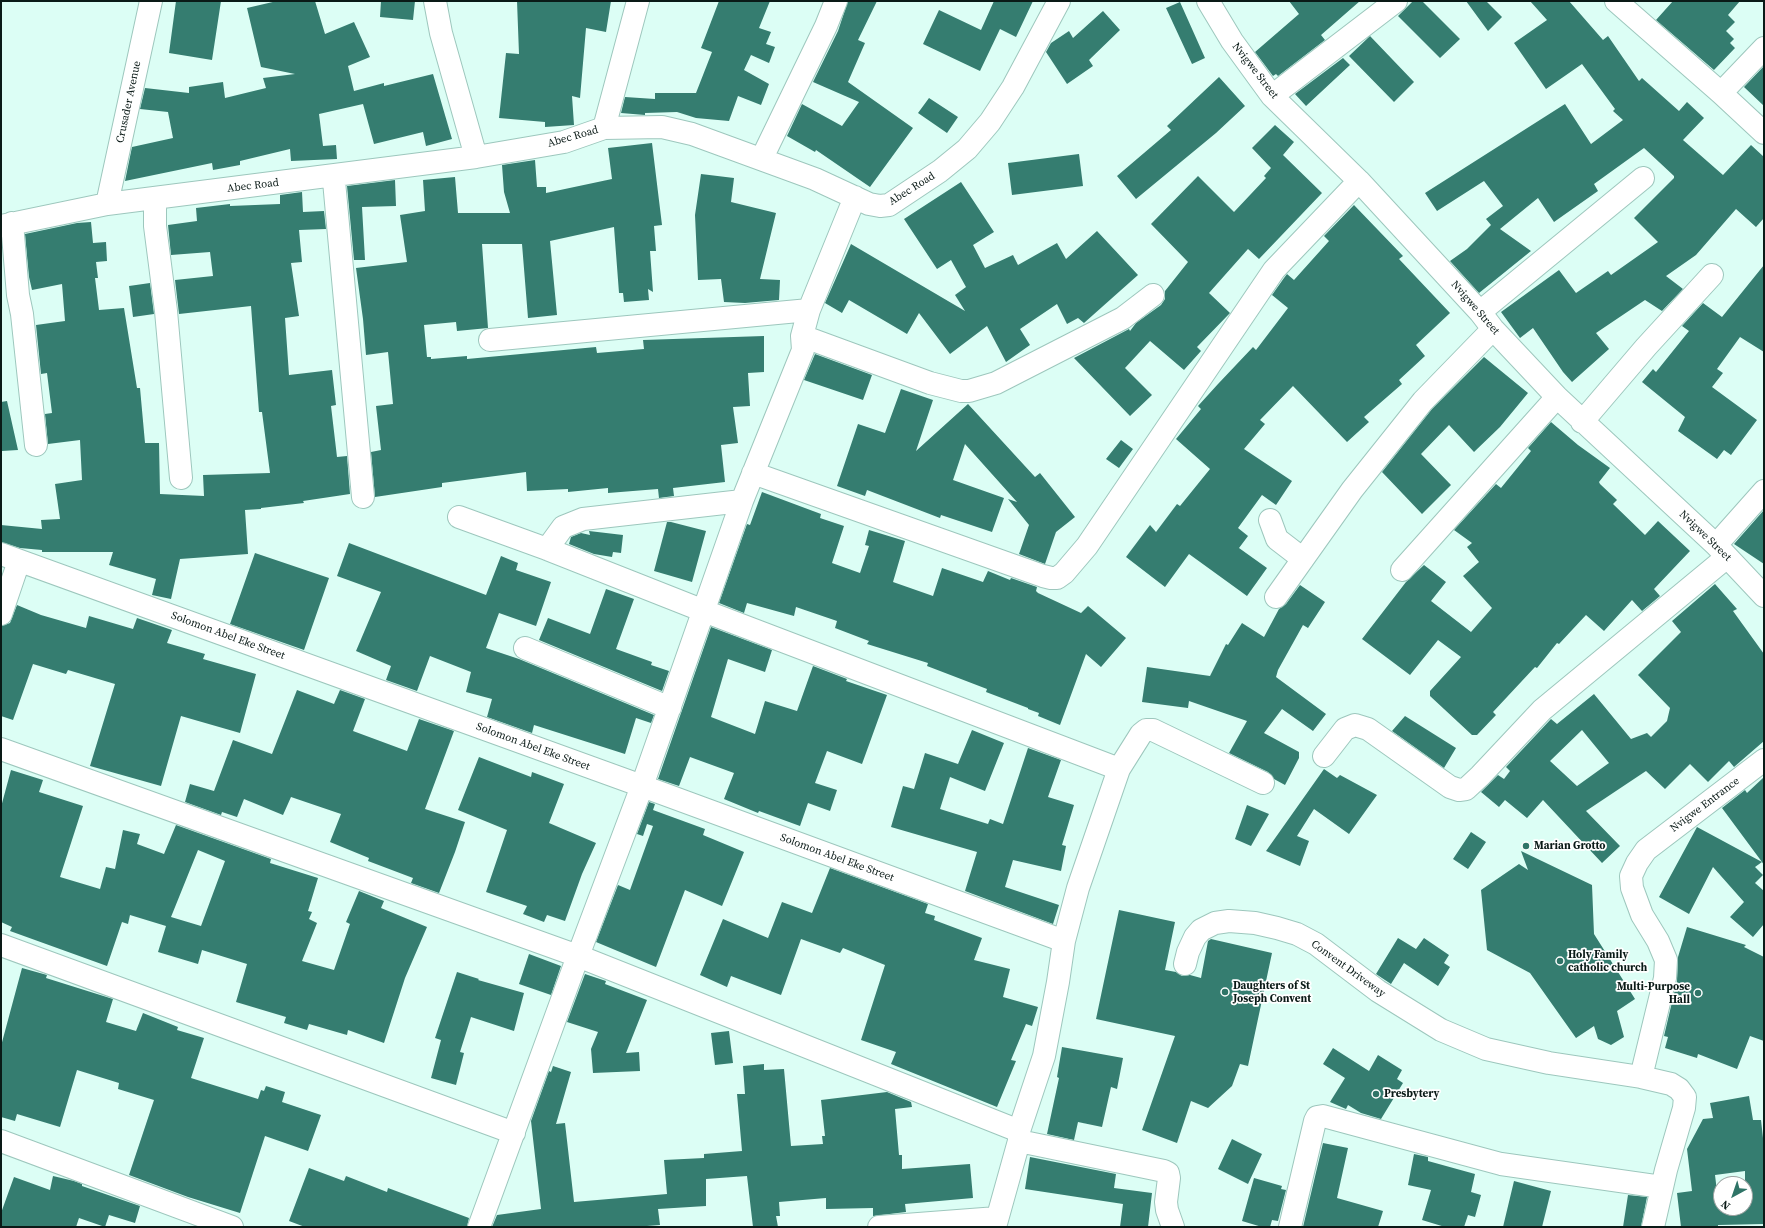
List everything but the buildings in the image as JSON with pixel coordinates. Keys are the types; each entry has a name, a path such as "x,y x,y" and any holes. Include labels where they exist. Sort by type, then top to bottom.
{"street":[{"name":"Crusader Avenue","path":"107,204 151,1"},
{"path":"435,1 441,33 476,157"},
{"path":"604,128 638,1"},
{"path":"762,158 826,26 836,1"},
{"name":"Abec Road","path":"7,224 107,204 476,157 564,142 604,128 662,127 692,134 815,178 869,204 880,206 889,205 940,171 966,149 990,122 1013,87 1059,1"},
{"name":"Nvigwe Street","path":"1208,1 1232,41 1272,96 1359,180 1557,397 1721,551 1764,596"},
{"path":"1272,96 1396,1"},
{"path":"1616,1 1721,93 1764,133"},
{"path":"1721,93 1764,48"},
{"path":"335,175 363,497"},
{"path":"1276,598 1352,490 1423,402 1486,320 1643,178"},
{"path":"754,474 1043,576 1057,578 1070,566 1087,546 1274,270 1359,180"},
{"path":"155,198 155,226 166,311 181,478"},
{"path":"479,1227 642,786 742,501 803,350 802,336 809,310 855,198"},
{"path":"7,224 22,314 36,445"},
{"path":"1582,422 1646,347 1712,275"},
{"path":"802,336 930,383 961,391 969,391 996,383 1123,318 1152,295"},
{"path":"490,340 809,310"},
{"path":"1402,570 1557,397"},
{"path":"1324,756 1345,729 1356,725 1368,729 1450,787 1459,790 1466,789 1542,710 1721,551 1764,491"},
{"path":"547,549 557,533 563,527 583,519 742,501"},
{"path":"459,517 547,549 704,611 1119,769"},
{"path":"1270,520 1277,539 1303,559"},
{"path":"1,614 10,557"},
{"name":"Solomon Abel Eke Street","path":"10,557 642,786 1064,942"},
{"path":"525,648 670,708"},
{"path":"880,1227 996,1222 1019,1136 1044,1056 1064,942 1078,888 1119,769 1141,734 1146,730 1153,730 1264,782"},
{"path":"1,749 578,956 1019,1136 1164,1171 1168,1173 1169,1178 1166,1202 1173,1227"},
{"name":"Nvigwe Entrance","path":"1641,1077 1665,978 1666,960 1658,941 1642,915 1632,888 1631,876 1637,863 1646,850 1764,760"},
{"name":"Convent Driveway","path":"1185,964 1188,952 1195,937 1201,930 1215,923 1229,921 1242,922 1277,928 1297,934 1316,944 1378,991 1441,1030 1486,1049 1549,1062 1641,1077 1670,1084 1679,1089 1684,1097 1684,1108 1664,1179"},
{"path":"1,945 514,1133"},
{"path":"1290,1227 1314,1121 1317,1117 1323,1116 1502,1164 1664,1179 1653,1227"},
{"path":"1,1141 232,1227"}],"place":[{"name":"Marian Grotto","path":"1526,846"},
{"name":"Holy Family catholic church","path":"1560,961"},
{"name":"Daughters of St Joseph Convent","path":"1225,992"},
{"name":"Multi-Purpose Hall","path":"1698,993"},
{"name":"Presbytery","path":"1376,1094"}]}
